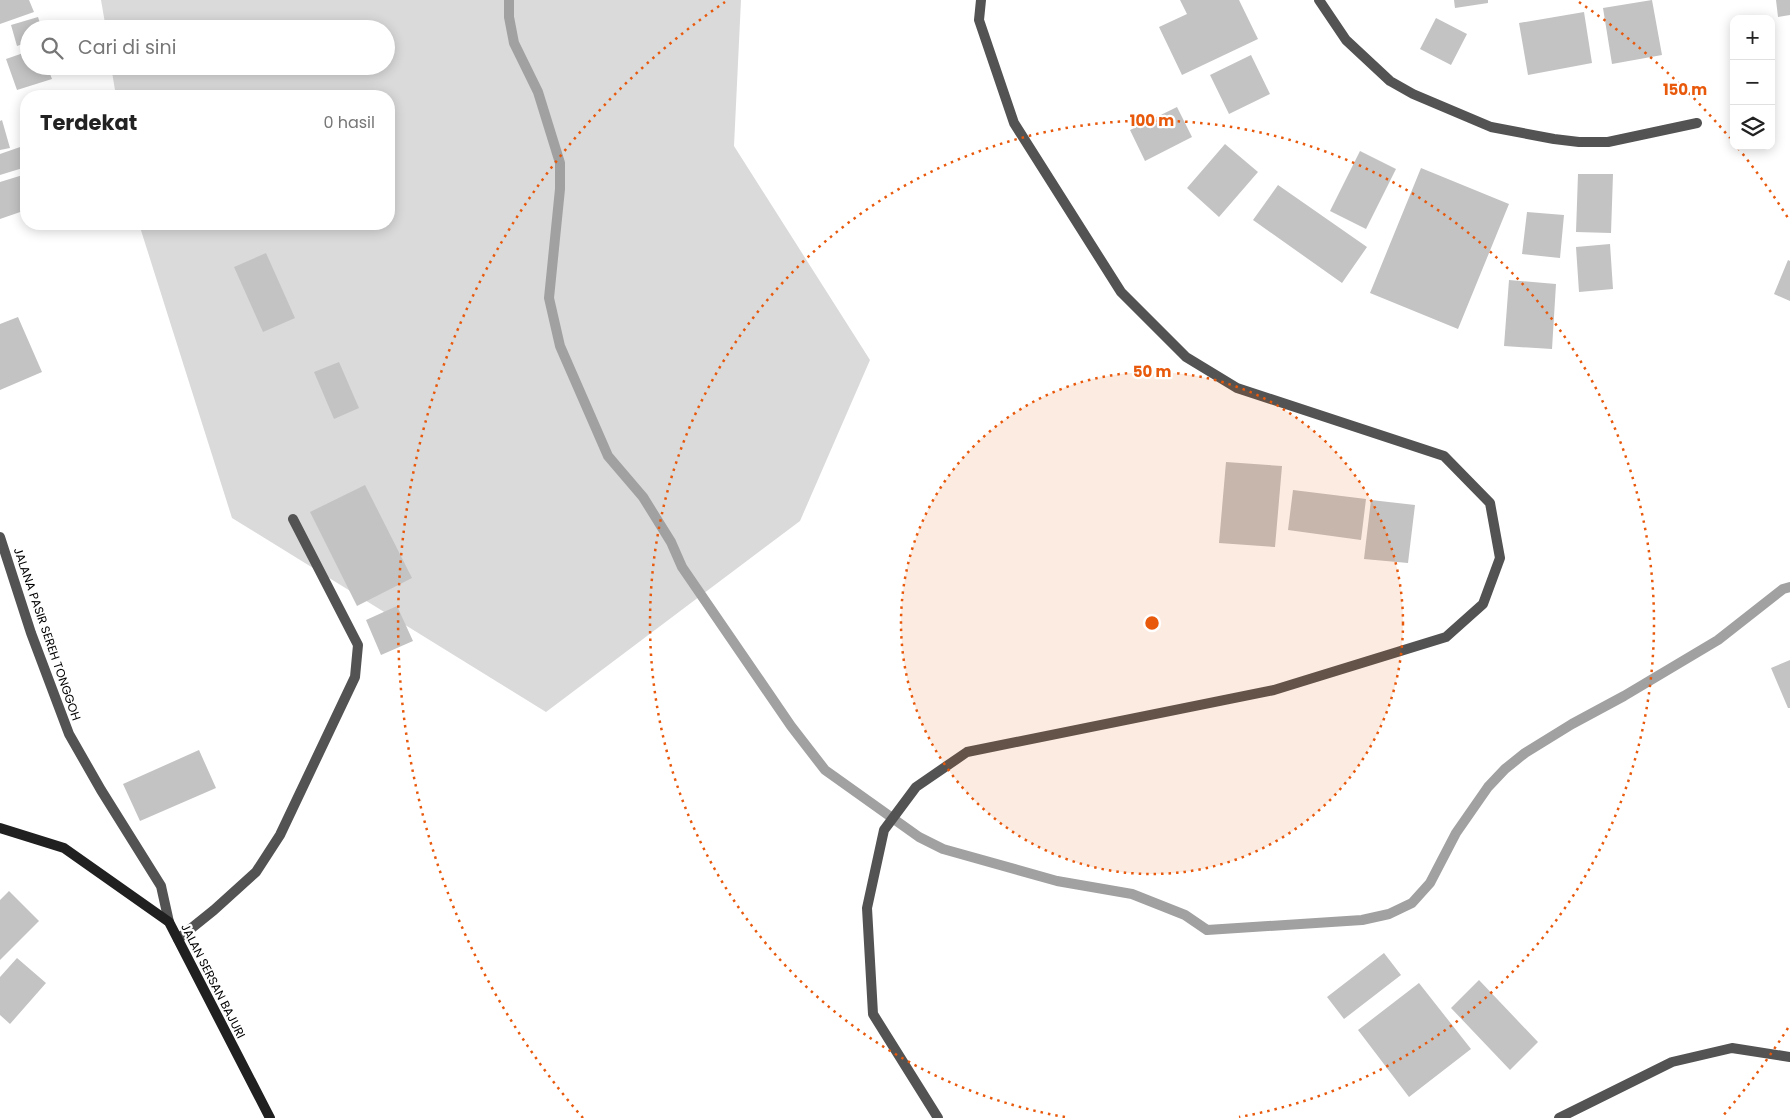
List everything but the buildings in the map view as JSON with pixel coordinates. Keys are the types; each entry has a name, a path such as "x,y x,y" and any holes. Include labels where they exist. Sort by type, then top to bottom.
{"main road":[{"name":"JALAN SERSAN BAJURI","path":"0,828 64,848 169,922 270,1118"}],"street":[{"path":"938,1118 873,1014 867,908 884,830 916,787 967,752 1274,690 1446,637 1483,604 1500,558 1490,503 1444,456 1237,388 1186,357 1121,292 1014,123 979,20 981,0"},
{"path":"1320,0 1346,40 1390,81 1413,94 1491,127 1554,139 1579,142 1608,142 1697,123"},
{"path":"178,938 214,910 256,872 280,835 356,677 358,645 293,519"},
{"name":"JALANA PASIR SEREH TONGGOH","path":"0,537 31,633 69,734 100,790 161,886 169,922"},
{"path":"1560,1118 1672,1062 1732,1048 1790,1057"}],"shaded area":[{"path":"101,0 741,0 734,146 870,360 800,521 546,712 232,518 141,230 395,230 395,90 115,90 112,75 395,75 395,20 104,20"}],"waterway":[{"path":"509,0 509,17 514,43 538,92 560,163 560,189 549,298 560,346 608,456 643,497 671,542 682,567 791,726 825,770 919,837 943,849 1057,881 1132,894 1185,915 1207,930 1362,920 1389,914 1412,903 1430,883 1456,833 1488,787 1505,769 1525,753 1572,724 1624,696 1718,640 1783,589 1790,587"}]}
